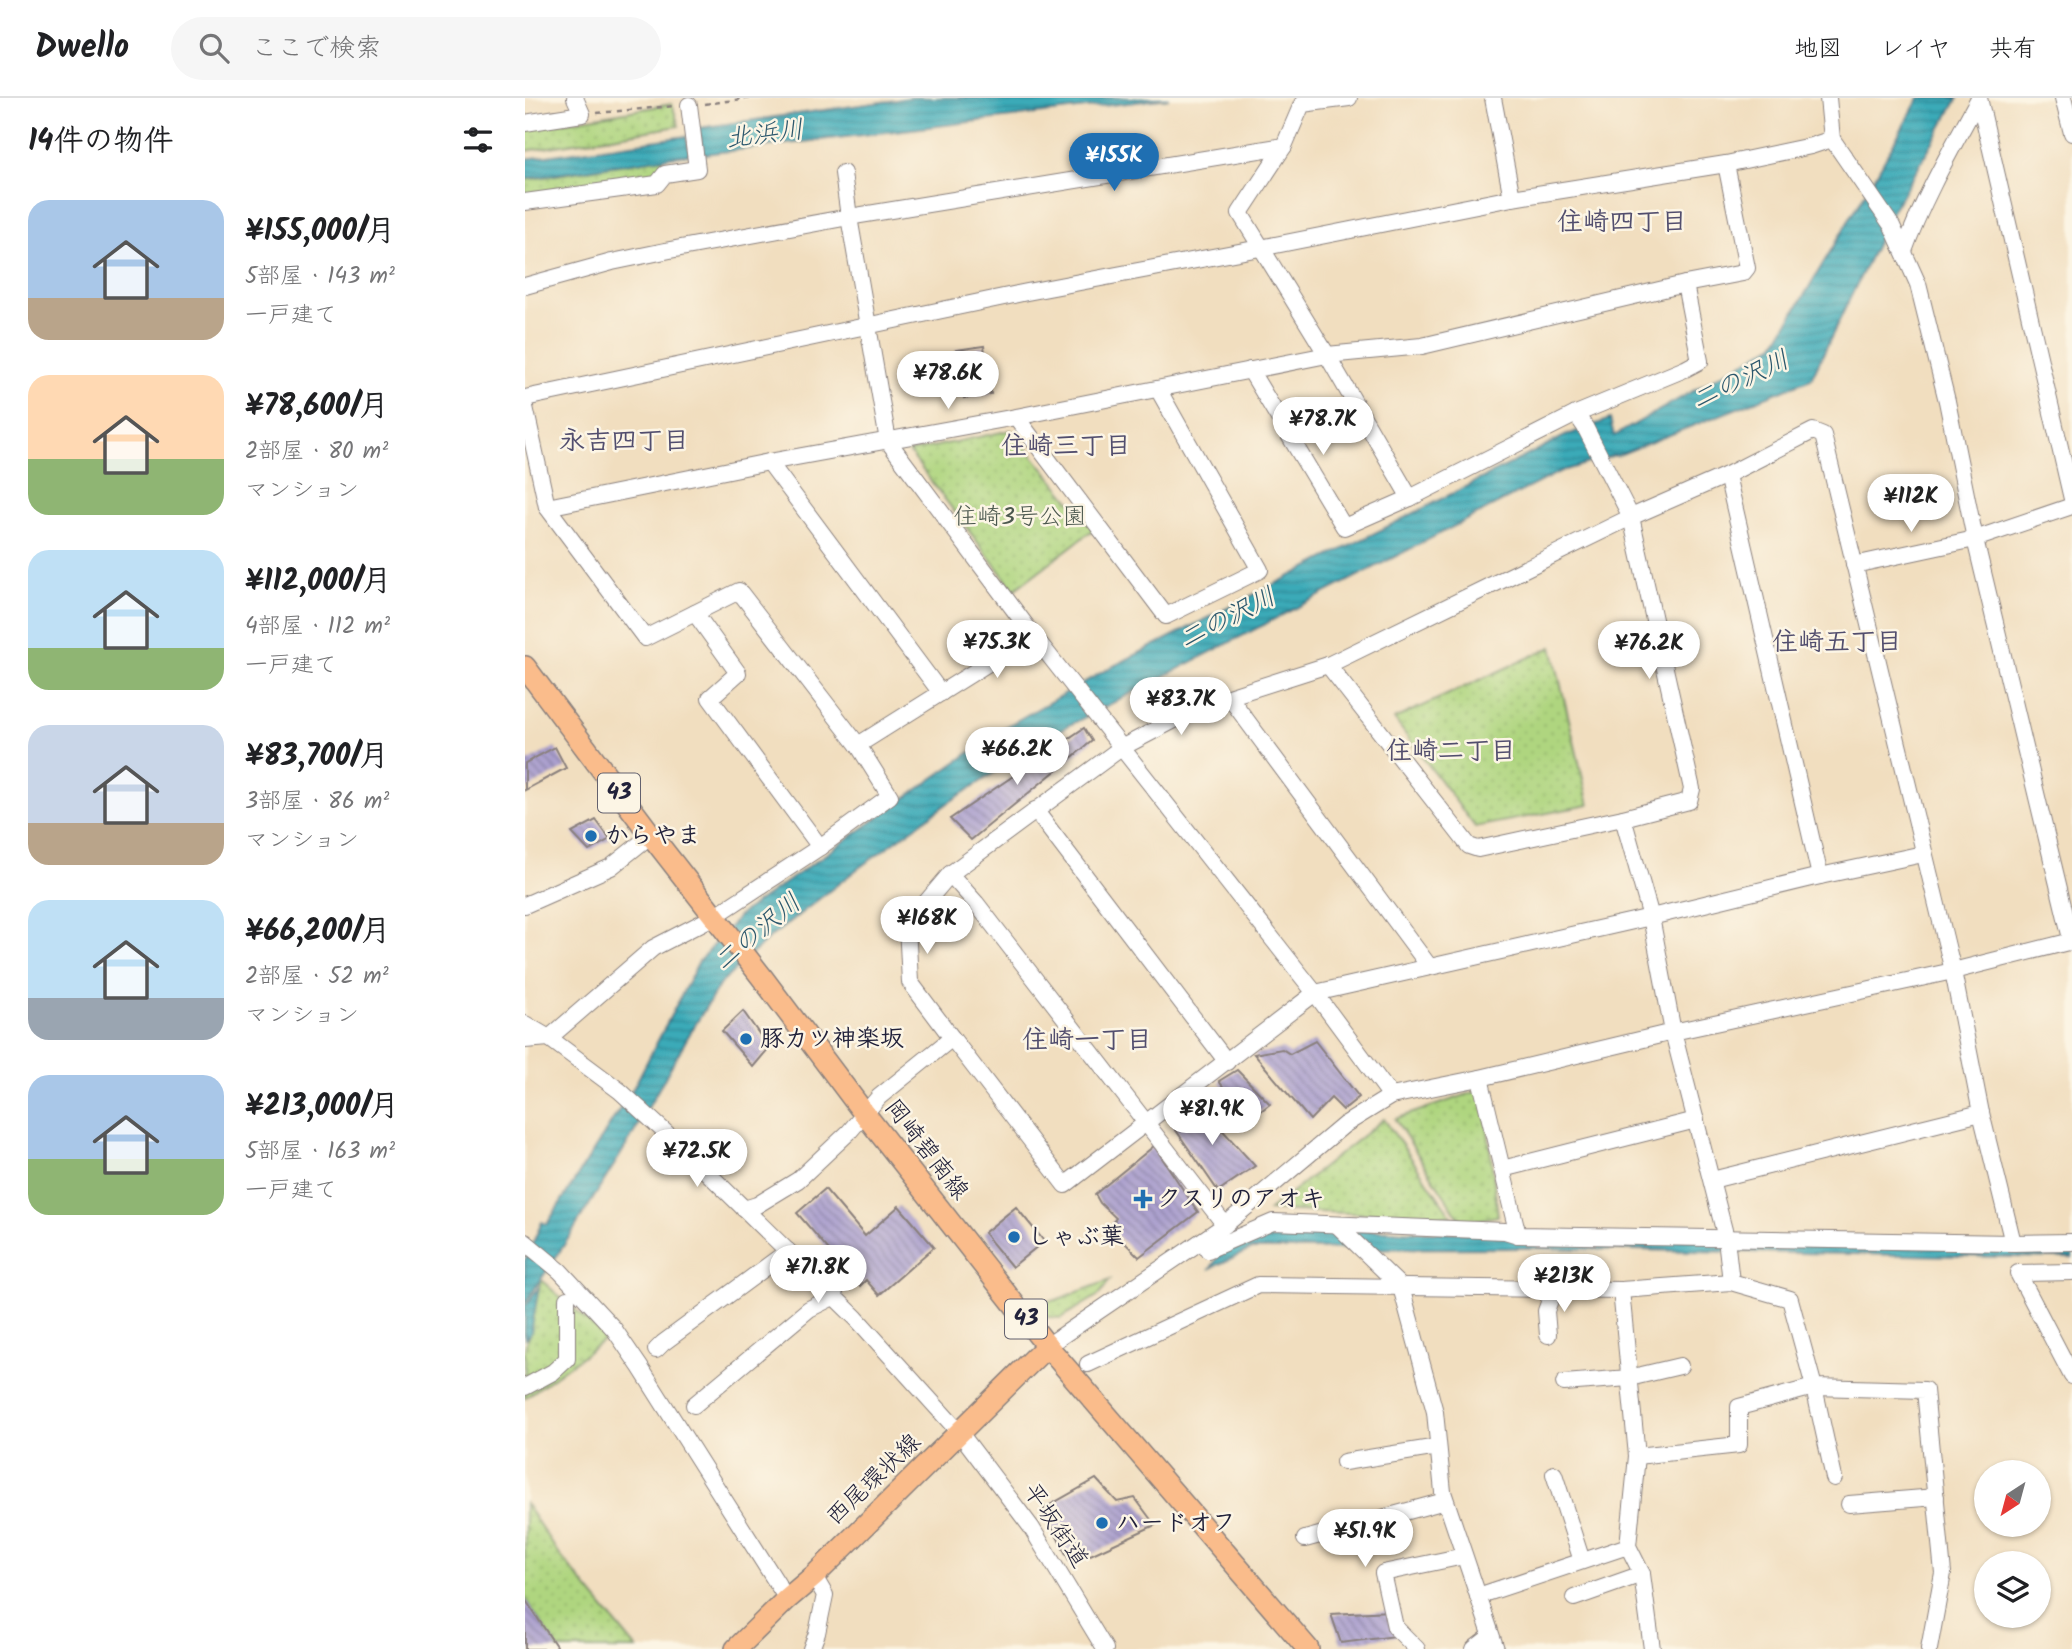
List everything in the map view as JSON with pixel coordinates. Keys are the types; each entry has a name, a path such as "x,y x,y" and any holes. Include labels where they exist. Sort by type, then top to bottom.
{"main road":[{"name":"岡崎碧南線","path":"525,667 864,1113 1047,1346 1308,1649"},
{"name":"西尾環状線","path":"736,1649 814,1576 1047,1346"}],"street":[{"path":"525,123 582,114 575,98"},
{"path":"1349,98 1302,104 1284,146 1240,213 1411,498"},
{"path":"1493,98 1512,198"},
{"path":"1047,1346 1225,1225 1344,1125 1391,1096 2072,942 1975,539 1947,401 1918,284 1892,226 1832,139 1828,98"},
{"path":"1904,251 1940,170 1979,98"},
{"path":"1979,98 2072,499"},
{"path":"2063,98 2072,133"},
{"path":"525,202 657,184 665,174 697,169 689,105"},
{"path":"525,398 1027,292 1512,198 1726,164 1832,139"},
{"path":"525,286 612,262 849,217 1284,146"},
{"path":"547,508 769,462 1327,355 1422,346 1685,284 1744,273 1747,268 1726,164"},
{"path":"843,173 888,441 1033,635 1315,993 1391,1096"},
{"path":"1250,370 1344,527 1581,420 1700,361 1685,284"},
{"path":"1016,416 1166,616 1260,570 1158,389"},
{"path":"525,407 547,508 645,638 739,591 858,746 890,796 820,847 715,916 653,948 549,1038 525,1040"},
{"path":"1328,665 1469,846 1478,849 1689,802 1692,789 1631,517 1581,420"},
{"path":"1923,854 1315,993 1065,1185 910,982 907,925 950,873 1121,748 1203,705 1328,665 1631,517 1727,475 1813,431 1823,435 1953,971 1981,1113 2013,1242"},
{"path":"769,462 941,693"},
{"path":"1727,475 1820,876"},
{"path":"1854,565 1975,539 2072,506"},
{"path":"695,613 738,673 710,698 820,847"},
{"path":"858,746 1033,635"},
{"path":"1230,698 1429,966"},
{"path":"1035,810 1227,1062"},
{"path":"1623,818 1651,917 1673,1032 1726,1238 1731,1282"},
{"path":"525,905 611,867 651,835"},
{"path":"950,873 1225,1225"},
{"name":"平坂街道","path":"525,1024 549,1038 620,1091 856,1318 960,1433 1031,1527 1105,1649"},
{"path":"744,1209 757,1205 798,1181 849,1132 879,1097 951,1038"},
{"path":"1480,1078 1518,1235"},
{"path":"1712,1180 1981,1113"},
{"path":"1502,1169 1696,1120"},
{"path":"1208,1250 1273,1222 1341,1228 1505,1231 1518,1235 2072,1242"},
{"path":"1341,1228 1401,1287 1435,1412 1445,1501 1494,1642 1474,1649"},
{"path":"525,1242 560,1271 614,1329 787,1599"},
{"path":"656,1350 789,1251"},
{"path":"2072,1272 2018,1273 2072,1376"},
{"path":"1088,1364 1258,1285 1621,1290 1731,1282 1790,1298 1835,1478"},
{"path":"1548,1335 1546,1311 1554,1289"},
{"path":"1621,1290 1637,1456 1628,1546 1642,1574 1652,1649"},
{"path":"694,1405 809,1309 835,1296"},
{"path":"525,1387 553,1372 567,1359 567,1299"},
{"path":"1564,1383 1629,1378 1680,1366"},
{"path":"1637,1456 1739,1445 1739,1407 1814,1387 1925,1390 1943,1573 1930,1649"},
{"path":"1344,1462 1438,1447"},
{"path":"1554,1474 1582,1561"},
{"path":"1849,1504 1936,1497"},
{"path":"1305,1539 1445,1501"},
{"path":"1478,1596 1628,1546"},
{"path":"1417,1649 1395,1627 1383,1573 1464,1556"},
{"path":"1574,1598 1642,1574"},
{"path":"811,1649 825,1595 814,1576"}],"path":[{"path":"582,114 750,98"}],"green space":[{"path":"672,104 679,126 525,151 525,129"},
{"path":"663,158 662,179 525,200 525,180"},
{"name":"住崎3号公園","path":"1011,430 1094,529 1014,590 909,452"},
{"path":"1552,647 1589,805 1475,827 1394,719"},
{"path":"1483,1089 1498,1216 1462,1223 1395,1119"},
{"path":"1384,1119 1452,1217 1269,1210"},
{"path":"541,1280 607,1338 525,1398 525,1349"},
{"path":"1110,1280 1099,1295 1061,1318 1038,1316 1041,1302 1056,1300"},
{"path":"525,1503 558,1553 637,1649 558,1649 525,1599"}],"water":[{"name":"北浜川","path":"910,98 1169,98 704,154 698,128"},
{"name":"二の沢川","path":"1919,98 1958,98 1897,201 1811,379 1616,456 1559,472 1060,730 948,803 768,939 720,984 631,1138 525,1303 525,1261 542,1222 547,1224 635,1085 699,961 741,914 1009,725 1106,670 1567,435 1610,419 1614,436 1775,344"},
{"name":"北浜川","path":"686,136 690,154 525,179 525,159"},
{"path":"1270,1228 2072,1248 2072,1258 1526,1248 1252,1249 1211,1268 1222,1251"},
{"path":"539,1287 531,1333 525,1339 525,1307"}],"building":[{"path":"984,346 991,394 964,398 956,350"},
{"path":"1084,728 1092,741 971,840 950,819"},
{"path":"555,747 566,768 525,790 525,763"},
{"name":"からやま","path":"596,820 610,839 589,851 572,833"},
{"name":"豚カツ神楽坂","path":"743,1011 769,1048 753,1067 722,1031"},
{"path":"1315,1041 1359,1097 1343,1110 1331,1098 1310,1120 1254,1054 1282,1049 1290,1054"},
{"path":"1237,1070 1270,1104 1248,1121 1219,1081"},
{"path":"1197,1102 1255,1166 1218,1191 1171,1123"},
{"name":"クスリのアオキ","path":"1154,1146 1198,1212 1139,1257 1109,1227 1116,1218 1100,1203 1095,1194"},
{"path":"825,1189 865,1236 899,1206 934,1247 879,1295 866,1280 860,1286 797,1213"},
{"name":"しゃぶ葉","path":"1016,1207 1044,1241 1012,1267 984,1233"},
{"name":"ハードオフ","path":"1096,1479 1117,1502 1135,1498 1155,1525 1071,1564 1043,1509"},
{"path":"525,1599 558,1649 525,1649"},
{"path":"1391,1611 1396,1636 1341,1643 1331,1614"}],"place":[{"name":"からやま","path":"591,836"},
{"name":"豚カツ神楽坂","path":"746,1039"},
{"name":"クスリのアオキ","path":"1143,1199"},
{"name":"しゃぶ葉","path":"1014,1237"},
{"name":"ハードオフ","path":"1102,1523"}],"district":[{"name":"住崎四丁目","path":"1622,223"},
{"name":"永吉四丁目","path":"624,442"},
{"name":"住崎三丁目","path":"1066,447"},
{"name":"住崎五丁目","path":"1837,643"},
{"name":"住崎二丁目","path":"1451,752"},
{"name":"住崎一丁目","path":"1087,1041"}]}
